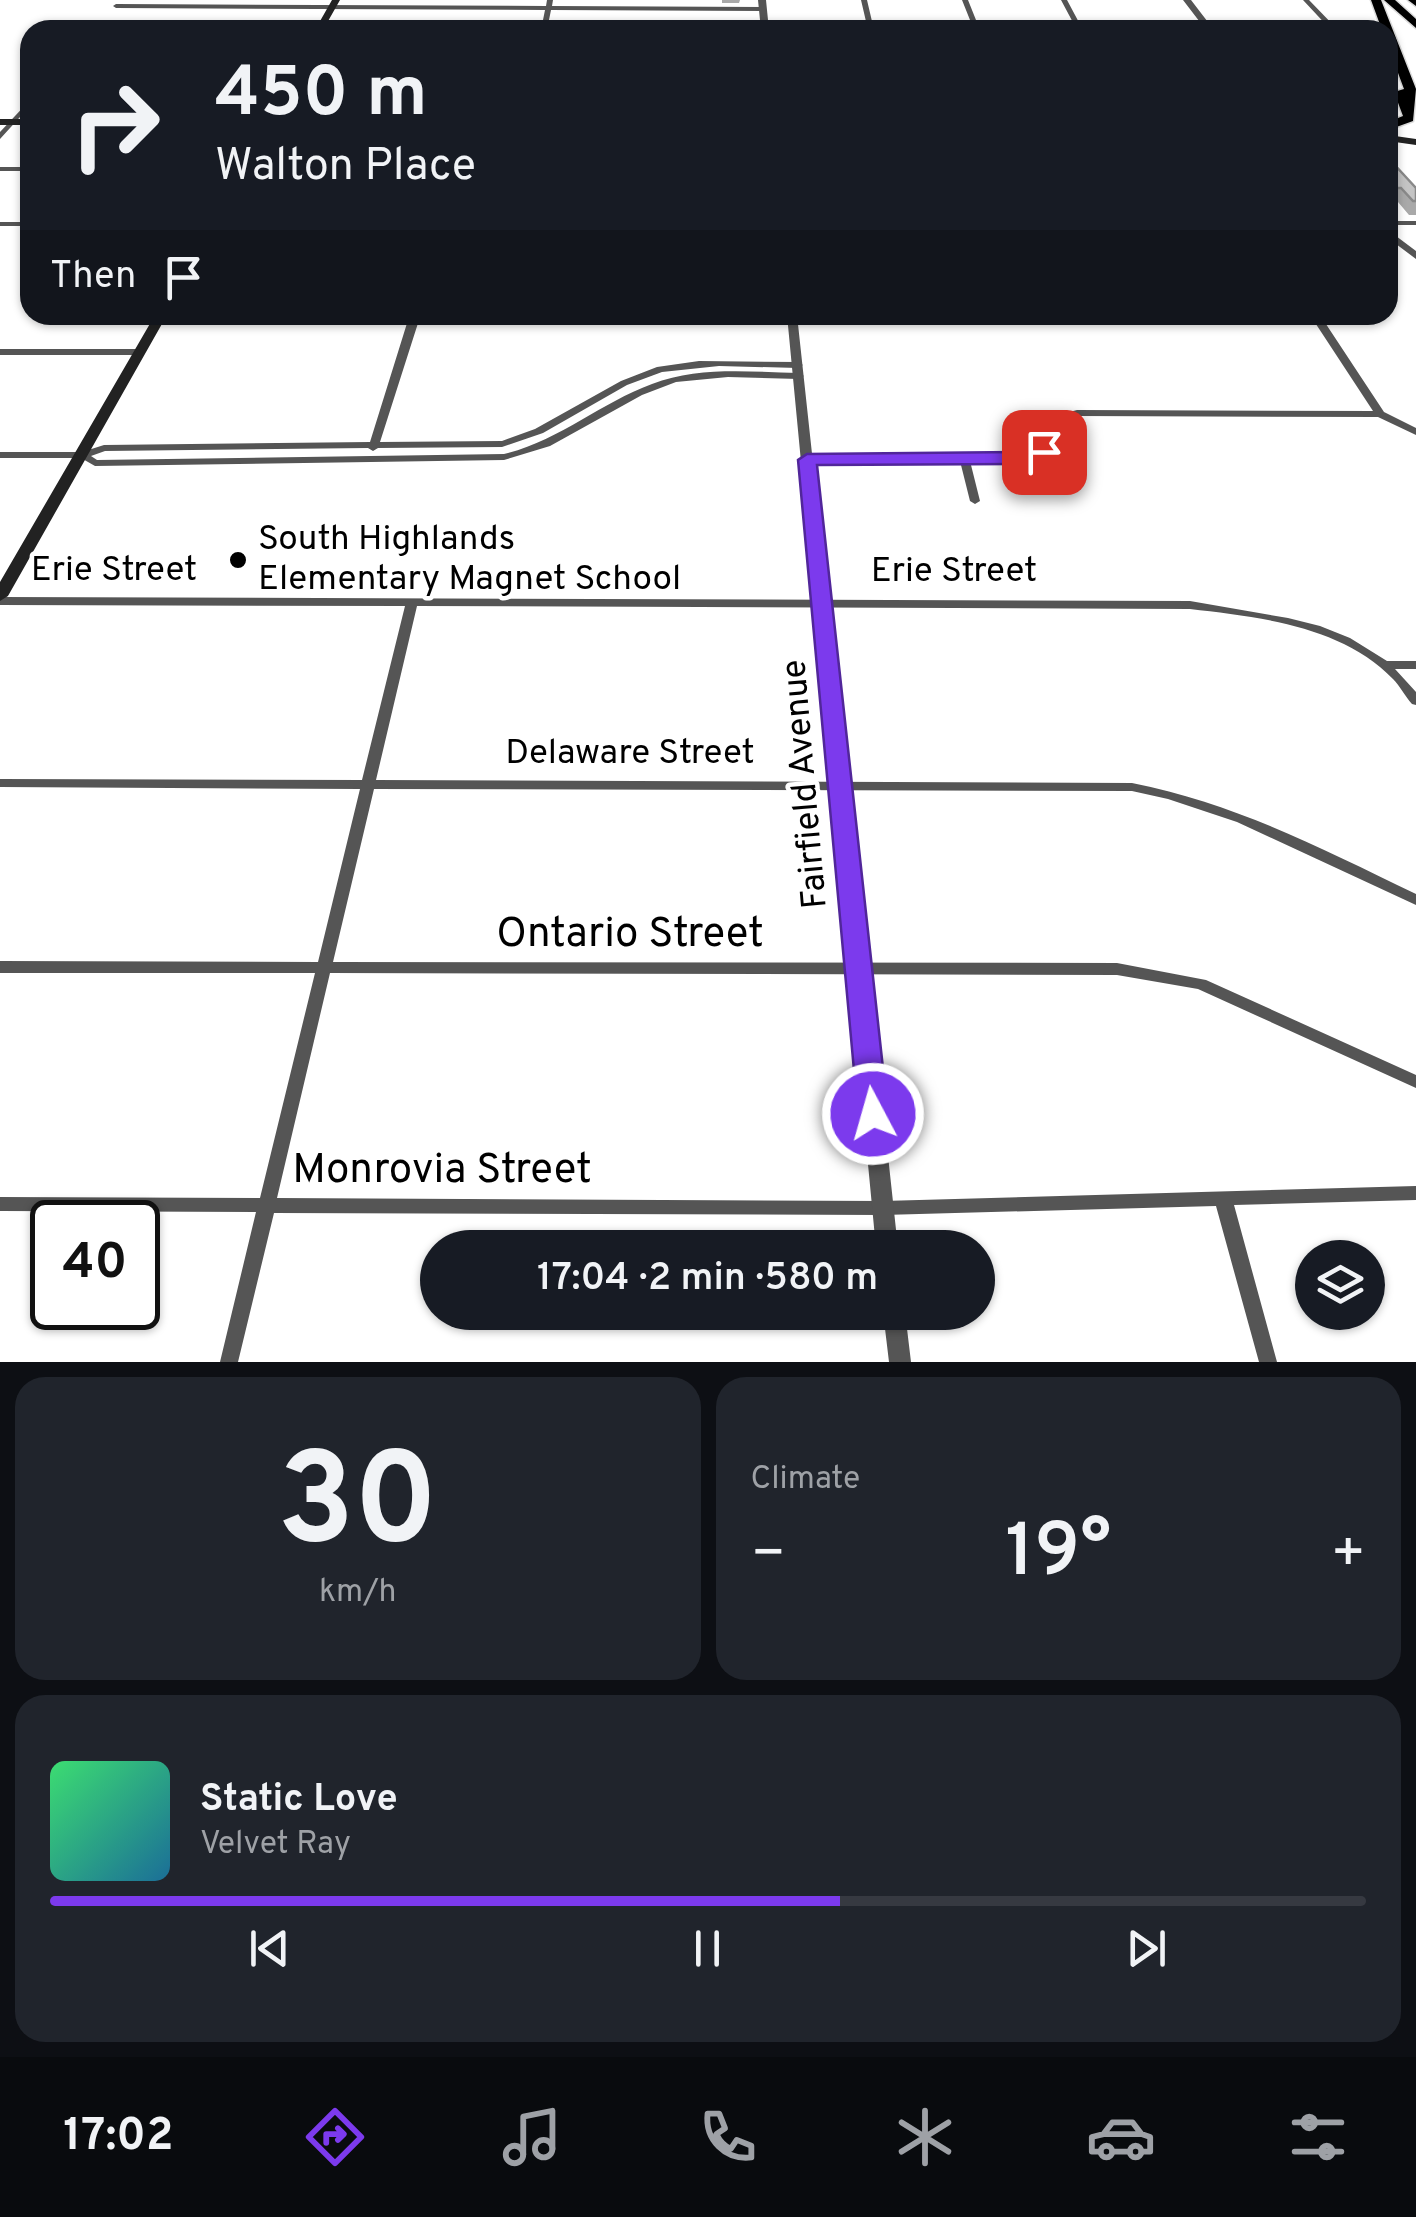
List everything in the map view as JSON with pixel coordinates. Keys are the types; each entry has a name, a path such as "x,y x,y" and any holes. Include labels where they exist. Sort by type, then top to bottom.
{"highway":[{"path":"1389,0 1416,26"},
{"path":"1398,56 1416,104"},
{"path":"1398,124 1408,121 1409,116 1400,91 1403,69"}],"main road":[{"path":"1,593 155,325"}],"street":[{"path":"1187,0 1202,20"},
{"path":"1306,0 1325,20"},
{"path":"119,3 762,4"},
{"path":"0,138 6,122"},
{"path":"373,448 414,325"},
{"name":"Fairfield Avenue","path":"793,325 885,1230"},
{"path":"1322,325 1380,414"},
{"path":"0,352 140,352"},
{"path":"0,455 82,454 104,448 373,448 512,442 541,432 630,380 662,369 698,365 798,370"},
{"path":"82,454 95,463 504,457 561,440 668,381 798,370"},
{"path":"807,460 1039,457 1044,452 1039,430 1042,422 1078,413 1380,414 1416,432"},
{"path":"964,458 975,501"},
{"name":"Erie Street","path":"1,593 412,601 1190,605 1308,629 1359,649 1385,666"},
{"path":"229,1362 412,601"},
{"path":"1385,666 1416,665"},
{"path":"1385,666 1416,701"},
{"name":"Delaware Street","path":"0,783 1096,784 1169,792 1223,809 1416,900"},
{"name":"Ontario Street","path":"0,967 1117,969 1166,975 1234,998 1416,1082"},
{"name":"Monrovia Street","path":"0,1204 883,1208 1416,1193"},
{"path":"1223,1199 1268,1362"},
{"path":"896,1330 900,1362"}],"building":[{"path":"1398,168 1416,188 1416,201 1413,201 1401,188"}],"place":[{"name":"South Highlands Elementary Magnet School","path":"238,560"}],"route":[{"path":"873,1114 807,460 1033,458 1044,452"}]}
